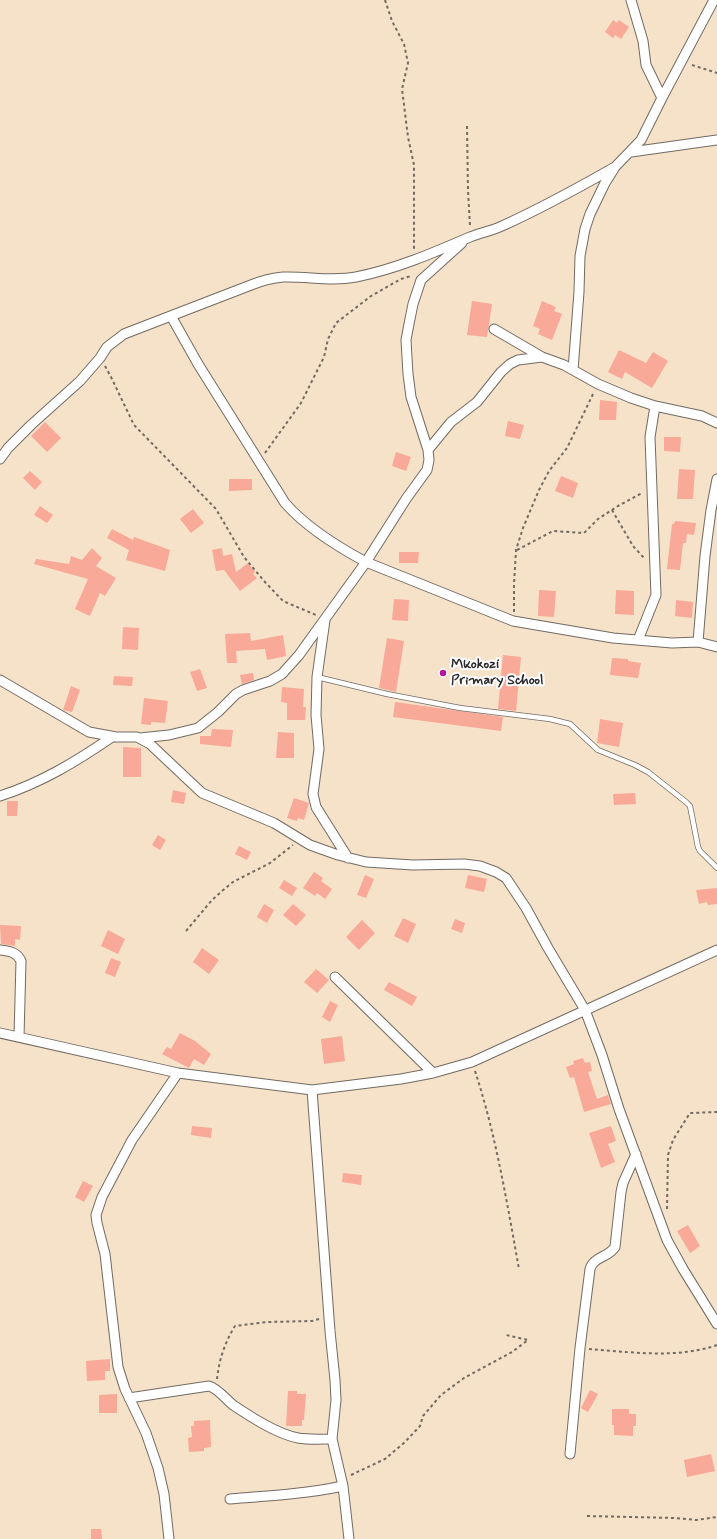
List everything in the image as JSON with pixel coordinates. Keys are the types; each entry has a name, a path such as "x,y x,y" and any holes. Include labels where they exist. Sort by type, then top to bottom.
{"street":[{"path":"631,0 643,41 646,65 662,98"},
{"path":"573,370 579,292 580,256 585,229 595,202 615,168 641,140 714,0"},
{"path":"631,152 717,140"},
{"path":"0,459 8,448 31,425 80,381 100,358 107,347 124,334 250,284 272,278 324,280 355,278 414,261 468,238 500,227 615,168"},
{"path":"0,680 89,732 112,737 129,736 140,738 169,735 198,728 218,712 236,694 243,690 275,679 282,674 299,655 366,562 406,499 427,470 429,460 428,450 411,397 406,340 413,304 421,280 468,238"},
{"path":"171,316 198,364 285,503 293,512 348,552 366,562 513,621 589,635 672,643 698,642 717,647"},
{"path":"494,329 542,357 573,370 598,384 638,401 702,416 717,423"},
{"path":"428,450 451,422 477,402 501,372 510,364 518,360 542,357"},
{"path":"638,640 656,595 650,437 655,406"},
{"path":"698,642 706,549 717,479"},
{"path":"325,619 317,677 316,715 319,749 313,786 314,801 331,832 348,858"},
{"path":"0,796 26,787 61,770 112,737"},
{"path":"140,738 150,744 202,793 274,823 310,845 348,858 366,862 413,866 464,864 480,866 496,872 506,878 514,888 585,1010 600,1048 619,1109 667,1240 717,1324"},
{"path":"0,950 12,952 18,956 21,961 18,1037"},
{"path":"0,1033 178,1073 312,1090 401,1079 432,1073 472,1062 717,950"},
{"path":"335,977 432,1073"},
{"path":"169,1539 164,1494 158,1468 146,1433 128,1398 118,1367 106,1261 96,1215 102,1197 132,1140 178,1073"},
{"path":"312,1090 328,1313 336,1380 336,1400 332,1439 342,1483 349,1538"},
{"path":"570,1454 580,1348 590,1266 594,1261 610,1253 615,1247 623,1182 636,1154"},
{"path":"128,1398 206,1386 214,1388 246,1414 279,1431 297,1438 313,1440 332,1439"},
{"path":"230,1499 321,1491 342,1483"}],"lane":[{"path":"317,677 387,694 460,708 550,718 570,724 598,750 648,772 686,802 690,806 698,847 700,851 717,868"}],"path":[{"path":"385,0 392,20 404,44 408,63 402,89 408,138 414,164 414,261"},
{"path":"681,62 717,73"},
{"path":"467,126 468,238"},
{"path":"259,461 301,403 324,357 328,339 336,323 371,296 401,279 413,275"},
{"path":"100,358 112,377 134,425 216,509 244,557 264,581 283,601 325,619"},
{"path":"513,621 515,606 514,584 516,550 523,528 539,490 549,471 567,448 598,384"},
{"path":"516,550 553,531 584,533 598,519 638,494 652,488"},
{"path":"612,510 633,546 654,568"},
{"path":"186,931 212,900 233,882 270,863 300,839"},
{"path":"472,1062 484,1099 506,1199 519,1268"},
{"path":"667,1211 668,1155 673,1140 690,1113 717,1112"},
{"path":"216,1390 218,1366 235,1326 267,1322 312,1321 319,1320 328,1313"},
{"path":"342,1483 385,1459 405,1442 420,1426 423,1416 441,1395 464,1378 512,1352 528,1340 506,1335"},
{"path":"580,1348 649,1353 695,1351 717,1345"},
{"path":"587,1516 696,1520 717,1517"}],"building":[{"path":"613,20 617,23 619,20 629,27 621,39 615,35 613,38 605,32"},
{"path":"472,301 492,304 487,337 467,335"},
{"path":"542,301 556,307 554,311 562,314 552,340 538,334 540,329 533,326"},
{"path":"619,350 646,363 653,352 668,361 652,388 625,372 622,379 608,372"},
{"path":"600,400 617,402 616,420 599,420"},
{"path":"508,421 524,425 520,439 505,436"},
{"path":"45,422 61,438 47,452 31,436"},
{"path":"664,437 681,437 680,452 664,451"},
{"path":"396,452 411,457 406,471 392,466"},
{"path":"679,469 695,470 693,499 677,499"},
{"path":"30,471 42,482 35,490 23,478"},
{"path":"561,476 578,483 573,498 555,491"},
{"path":"229,479 252,479 252,490 229,491"},
{"path":"40,506 53,515 47,523 34,515"},
{"path":"193,509 204,523 191,533 180,519"},
{"path":"675,521 696,523 694,535 687,534 686,543 683,543 680,570 667,569 672,524 674,524"},
{"path":"112,529 133,540 134,537 170,550 165,571 126,560 129,550 107,538"},
{"path":"92,548 102,558 96,566 116,578 105,596 100,593 90,616 75,609 88,579 34,564 36,559 69,564 71,556 82,560"},
{"path":"222,548 223,556 232,554 236,572 248,563 255,572 253,574 257,578 240,591 224,570 216,571 212,550"},
{"path":"399,552 419,552 418,563 399,563"},
{"path":"539,590 556,591 554,617 538,616"},
{"path":"616,590 634,591 634,615 615,614"},
{"path":"394,599 409,600 408,621 392,620"},
{"path":"676,600 693,602 692,618 675,616"},
{"path":"123,627 139,628 138,650 122,649"},
{"path":"250,633 251,641 283,635 286,656 267,660 265,649 236,651 237,663 227,663 225,634"},
{"path":"387,638 404,641 396,692 379,688"},
{"path":"503,655 521,657 516,711 498,709"},
{"path":"612,658 628,659 628,661 641,663 638,678 610,675"},
{"path":"200,669 207,688 197,691 190,672"},
{"path":"253,673 254,680 242,684 240,675"},
{"path":"114,676 133,677 132,686 113,685"},
{"path":"71,686 80,690 72,712 63,710"},
{"path":"282,687 304,689 303,707 306,707 305,720 287,720 287,703 281,702"},
{"path":"144,698 168,701 165,723 151,722 151,725 141,724"},
{"path":"395,702 503,717 501,731 393,717"},
{"path":"600,719 623,723 619,747 597,743"},
{"path":"212,729 233,730 231,747 200,744 200,736 211,736"},
{"path":"278,732 294,733 294,758 276,758"},
{"path":"123,747 141,748 141,777 123,777"},
{"path":"173,790 186,793 184,804 171,802"},
{"path":"635,793 636,804 614,805 613,794"},
{"path":"294,798 309,803 304,820 298,818 297,821 287,818"},
{"path":"7,801 18,801 17,816 7,816"},
{"path":"158,835 166,840 160,850 152,845"},
{"path":"239,846 251,852 247,860 235,854"},
{"path":"314,872 323,878 321,881 332,889 325,899 317,893 315,896 303,888"},
{"path":"365,875 374,879 366,898 357,895"},
{"path":"468,875 487,879 484,892 465,888"},
{"path":"284,880 297,888 292,896 279,888"},
{"path":"717,888 717,904 708,905 707,902 699,904 696,890"},
{"path":"264,904 274,910 267,923 257,917"},
{"path":"293,904 306,915 296,926 283,915"},
{"path":"403,918 416,924 408,943 394,936"},
{"path":"455,919 465,923 462,933 451,929"},
{"path":"362,920 375,933 359,950 346,937"},
{"path":"0,925 21,926 20,940 15,939 15,946 1,944"},
{"path":"108,930 125,939 118,954 101,946"},
{"path":"202,948 219,960 209,974 193,962"},
{"path":"111,958 121,962 115,977 105,973"},
{"path":"316,969 329,980 317,993 304,982"},
{"path":"389,982 417,997 412,1006 384,990"},
{"path":"330,1001 338,1005 330,1022 322,1017"},
{"path":"180,1033 195,1041 211,1054 204,1065 194,1059 189,1068 162,1054 167,1047 171,1049"},
{"path":"342,1036 345,1061 324,1064 321,1039"},
{"path":"583,1058 585,1063 590,1062 592,1071 588,1072 597,1099 608,1095 611,1104 584,1112 574,1077 570,1078 566,1067 574,1064 573,1061"},
{"path":"192,1126 212,1128 211,1138 191,1135"},
{"path":"611,1126 616,1141 608,1144 615,1162 601,1168 589,1133"},
{"path":"343,1173 362,1175 361,1185 342,1182"},
{"path":"83,1181 93,1186 84,1202 75,1197"},
{"path":"688,1225 700,1246 690,1253 677,1231"},
{"path":"110,1359 110,1371 105,1371 105,1380 87,1381 86,1361"},
{"path":"590,1390 598,1394 588,1412 581,1408"},
{"path":"288,1391 297,1391 297,1394 306,1394 304,1420 302,1420 302,1426 286,1426"},
{"path":"117,1394 117,1413 99,1413 99,1395"},
{"path":"612,1409 629,1409 629,1414 636,1414 636,1426 633,1426 633,1436 614,1435 614,1425 612,1425"},
{"path":"210,1420 211,1447 204,1448 204,1451 189,1452 188,1438 192,1437 191,1426 194,1426 194,1421"},
{"path":"711,1454 715,1471 687,1477 684,1460"},
{"path":"91,1529 101,1529 102,1539 91,1539"}],"place":[{"name":"Mkokozi Primary School","path":"443,673"}]}
